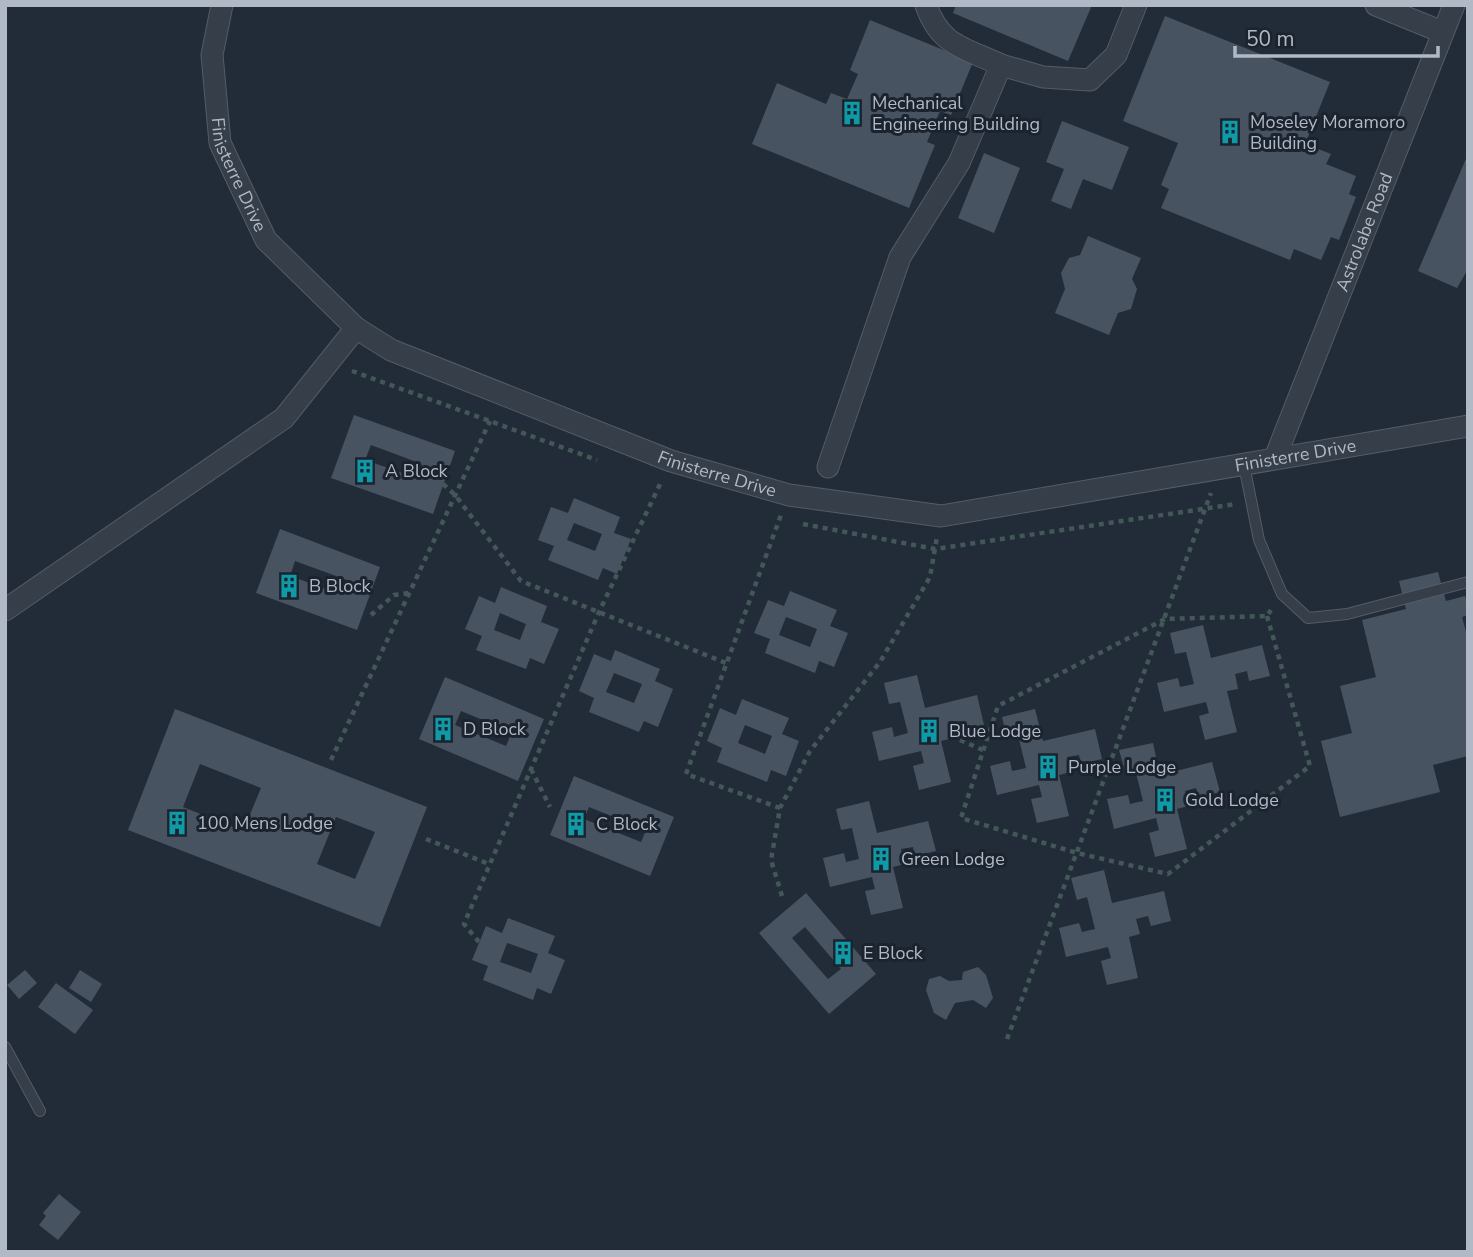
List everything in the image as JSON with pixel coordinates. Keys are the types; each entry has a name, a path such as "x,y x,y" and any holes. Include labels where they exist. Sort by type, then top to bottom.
{"street":[{"name":"Finisterre Drive","path":"222,5 212,55 220,143 267,240 356,328 391,350 671,461 789,495 941,516 1468,426"},
{"path":"926,5 933,26 947,40 1001,65 1042,79 1090,80 1116,55"},
{"path":"1376,5 1443,32"},
{"name":"Astrolabe Road","path":"1275,458 1454,5"},
{"path":"828,467 900,257 959,163 1001,65"},
{"path":"5,610 284,418 356,328"}],"lane":[{"path":"1244,465 1259,540 1282,594 1308,618 1347,614 1468,582"},
{"path":"5,1047 40,1111"}],"path":[{"path":"331,760 489,421"},
{"path":"479,942 464,924 598,612 671,461"},
{"path":"1007,1039 1220,470"},
{"path":"443,484 455,495 521,581 727,663"},
{"path":"780,808 686,774 789,495"},
{"path":"782,896 771,860 780,808 810,751 880,663 930,577 941,516"},
{"path":"371,615 394,595 409,593"},
{"path":"1267,616 1282,594"},
{"path":"1267,616 1310,766 1168,874 1076,853 961,818 998,706 1165,618 1267,616"},
{"path":"960,740 983,750"},
{"path":"530,768 550,807"},
{"path":"426,839 489,864"}],"building":[{"name":"Mechanical Engineering Building","path":"956,5 1092,5 1068,61 953,13"},
{"name":"Moseley Moramoro Building","path":"1165,16 1330,82 1305,144 1331,154 1326,164 1356,176 1349,194 1356,197 1339,240 1331,237 1321,260 1294,249 1290,260 1161,208 1169,189 1161,185 1178,143 1123,121"},
{"name":"Mechanical Engineering Building","path":"870,20 973,62 951,115 940,111 927,142 935,145 909,208 752,144 777,83 826,104 831,93 847,99 858,74 850,70"},
{"path":"1062,121 1129,147 1112,190 1083,179 1071,209 1051,201 1064,169 1046,162"},
{"path":"984,153 1020,168 994,233 958,218"},
{"path":"1468,154 1468,269 1457,288 1418,271"},
{"path":"1088,236 1141,258 1132,279 1137,289 1131,309 1118,313 1109,335 1055,313 1065,289 1061,273 1069,258 1080,255"},
{"name":"A Block","path":"354,415 455,451 433,514 331,478","holes":["371,445 422,464 417,478 365,460"]},
{"path":"574,498 620,517 614,533 631,539 617,574 603,568 598,580 548,560 554,546 538,540 551,507 568,513","holes":["574,523 602,534 595,551 567,540"]},
{"name":"B Block","path":"280,529 380,567 357,630 256,593","holes":["295,561 347,580 341,594 290,576"]},
{"path":"1438,572 1446,601 1465,596 1468,606 1468,615 1462,617 1468,639 1468,756 1433,765 1440,792 1340,817 1321,741 1352,733 1340,686 1376,677 1362,620 1406,609 1399,581"},
{"path":"501,587 547,606 541,622 559,629 544,664 530,658 526,669 476,650 482,636 465,629 479,596 495,603","holes":["500,613 526,624 520,640 494,630"]},
{"path":"790,591 837,610 830,626 848,633 834,667 819,661 815,673 765,653 770,639 754,633 768,600 784,606","holes":["786,617 817,629 810,647 779,635"]},
{"path":"1203,625 1211,658 1262,645 1270,676 1249,681 1247,671 1235,674 1238,689 1227,691 1237,732 1205,740 1199,716 1209,713 1206,702 1164,712 1157,683 1178,678 1180,687 1194,684 1186,652 1175,654 1170,633"},
{"path":"615,650 660,669 655,681 673,689 658,727 644,721 639,732 589,712 594,698 579,691 594,654 611,661","holes":["614,673 642,684 634,703 606,692"]},
{"name":"Blue Lodge","path":"917,675 925,708 977,695 984,725 963,730 961,721 949,723 953,738 941,741 951,782 919,790 913,766 924,763 921,751 879,761 872,732 892,727 894,737 908,733 900,702 889,704 884,683"},
{"name":"D Block","path":"445,677 544,719 518,781 419,739","holes":["461,711 512,732 506,746 455,725"]},
{"path":"742,699 789,718 782,734 799,741 786,776 771,770 767,782 717,762 722,748 707,741 720,708 736,715","holes":["745,725 772,736 765,754 738,743"]},
{"name":"100 Mens Lodge","path":"175,709 427,807 380,927 128,830","holes":["200,764 261,788 243,831 183,807","336,817 375,832 355,879 317,864"]},
{"name":"Purple Lodge","path":"1035,709 1043,741 1095,729 1102,759 1081,764 1079,755 1067,757 1071,772 1059,775 1069,816 1037,823 1031,799 1042,797 1039,785 997,795 990,766 1010,761 1012,771 1026,768 1018,735 1007,738 1002,717"},
{"name":"Gold Lodge","path":"1153,743 1160,775 1212,762 1220,792 1199,797 1196,788 1185,791 1188,806 1177,809 1187,849 1155,857 1149,833 1159,830 1156,818 1114,829 1107,799 1128,795 1130,804 1143,801 1135,769 1125,771 1119,750"},
{"name":"C Block","path":"574,776 674,817 650,876 550,835","holes":["589,807 646,830 641,842 584,819"]},
{"name":"Green Lodge","path":"869,801 877,833 928,821 936,851 915,856 913,847 901,849 905,864 893,867 903,908 871,915 865,891 875,889 872,877 830,887 823,858 844,853 846,862 859,859 852,828 841,830 836,809"},
{"path":"1104,870 1112,903 1164,891 1171,921 1151,926 1148,916 1136,919 1140,934 1129,937 1138,978 1107,985 1101,961 1111,958 1108,947 1066,957 1059,928 1079,923 1082,932 1095,929 1087,897 1077,900 1071,878"},
{"name":"E Block","path":"806,893 876,974 829,1014 759,933","holes":["805,927 841,969 828,979 792,938"]},
{"path":"508,918 555,936 548,953 565,960 551,994 537,988 533,1000 483,980 488,966 472,960 486,926 502,933","holes":["507,943 538,954 531,973 500,962"]},
{"path":"978,967 986,975 993,998 986,1008 973,1000 955,1003 946,1020 934,1013 926,990 929,979 940,976 949,981 962,980 963,972"},
{"path":"25,970 37,983 19,999 7,985"},
{"path":"80,970 102,984 91,1002 69,988"},
{"path":"56,983 93,1010 75,1034 38,1007"},
{"path":"59,1194 81,1212 58,1240 39,1225 46,1216 43,1213"}],"place":[{"name":"Mechanical Engineering Building","path":"852,113"},
{"name":"Moseley Moramoro Building","path":"1230,132"},
{"name":"A Block","path":"365,471"},
{"name":"B Block","path":"289,586"},
{"name":"D Block","path":"443,729"},
{"name":"Blue Lodge","path":"929,731"},
{"name":"Purple Lodge","path":"1048,767"},
{"name":"Gold Lodge","path":"1165,800"},
{"name":"100 Mens Lodge","path":"177,823"},
{"name":"C Block","path":"576,824"},
{"name":"Green Lodge","path":"881,859"},
{"name":"E Block","path":"843,953"}]}
